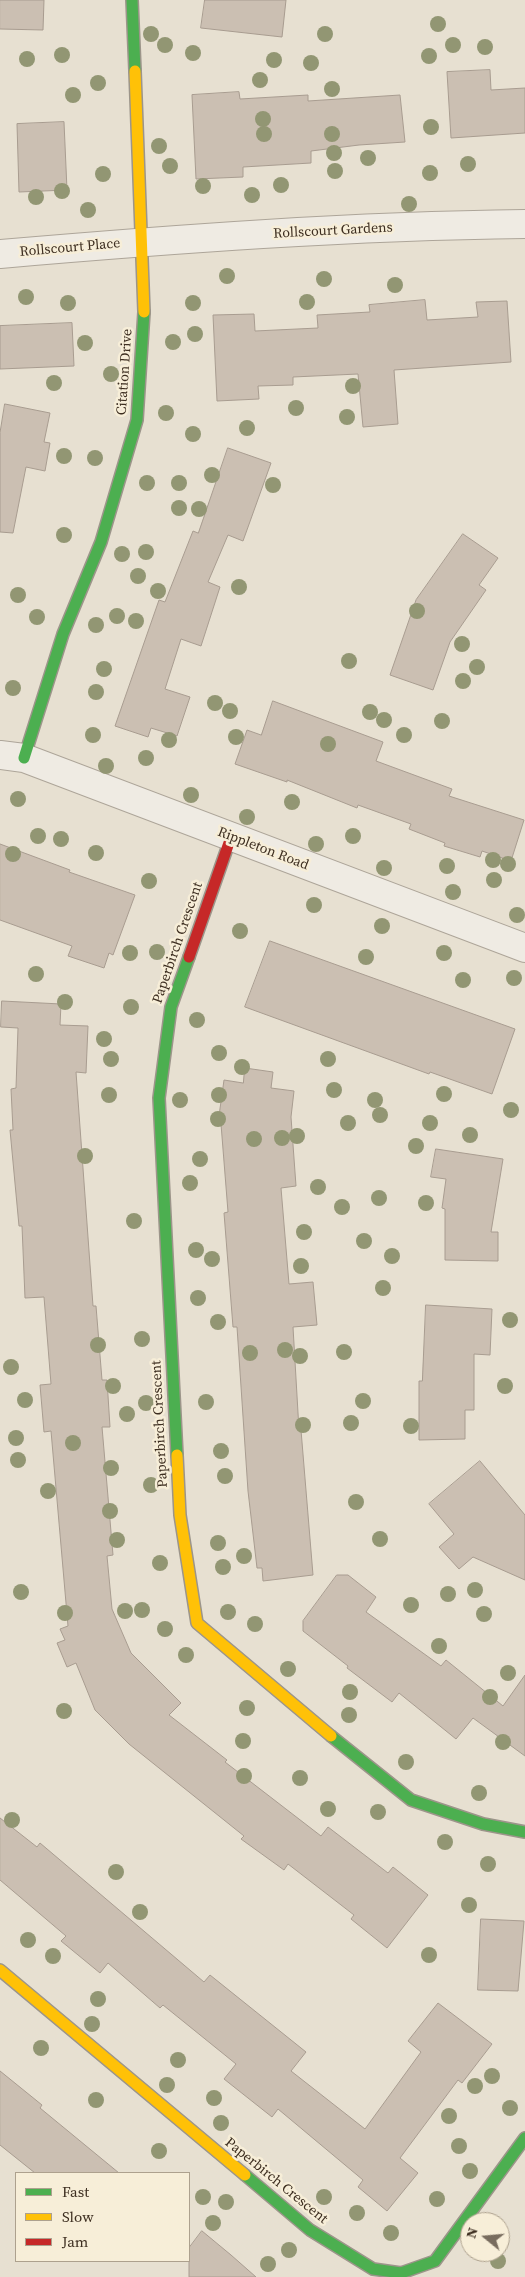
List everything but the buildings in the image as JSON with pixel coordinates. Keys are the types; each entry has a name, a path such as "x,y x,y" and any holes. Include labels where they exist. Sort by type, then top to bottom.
{"street":[{"name":"Citation Drive","path":"12,756 101,542 137,420 144,322 132,0"},
{"name":"Rollscourt Gardens","path":"140,242 423,225 525,224"},
{"name":"Rollscourt Place","path":"0,254 140,242"},
{"name":"Rippleton Road","path":"12,756 525,948"},
{"name":"Paperbirch Crescent","path":"231,837 171,1007 159,1098 162,1199 180,1515 197,1623 312,1721 411,1800 483,1824 525,1832"},
{"name":"Paperbirch Crescent","path":"0,1970 310,2230 373,2269 401,2273 435,2261 525,2138"}],"traffic: fast":[{"path":"132,0 135,71"},
{"path":"24,758 63,634 101,542 137,420 144,312"},
{"path":"177,1455 159,1098 171,1007 189,957"},
{"path":"331,1736 411,1800 483,1824 525,1832"},
{"path":"245,2175 310,2230 373,2269 401,2273 435,2261 525,2138"}],"traffic: slow":[{"path":"135,71 144,312"},
{"path":"177,1455 180,1515 197,1623 331,1736"},
{"path":"0,1970 245,2175"}],"traffic: jam":[{"path":"189,957 231,837"}]}
